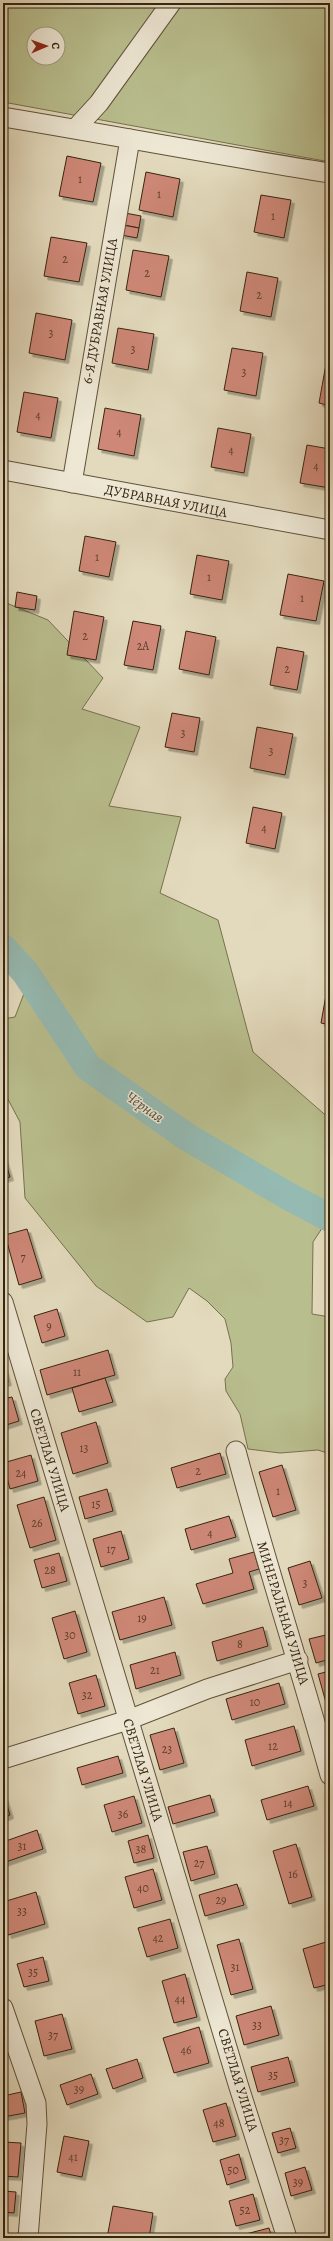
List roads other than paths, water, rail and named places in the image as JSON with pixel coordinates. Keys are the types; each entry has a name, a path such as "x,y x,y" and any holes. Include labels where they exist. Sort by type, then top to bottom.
{"street":[{"path":"76,128 99,103 171,3"},
{"path":"3,117 76,128 206,154 330,173"},
{"name":"6-Я ДУБРАВНАЯ УЛИЦА","path":"72,483 130,139"},
{"name":"ДУБРАВНАЯ УЛИЦА","path":"3,470 330,530"},
{"name":"СВЕТЛАЯ УЛИЦА","path":"3,1302 238,2084 288,2238"},
{"name":"МИНЕРАЛЬНАЯ УЛИЦА","path":"236,1451 268,1570 298,1660 330,1775"},
{"path":"3,1759 128,1720 207,1689 298,1660"},
{"path":"3,2008 36,2103 38,2124 28,2238"}],"waterway":[{"name":"Чёрная","path":"3,948 25,972 88,1067 187,1137 288,1196 330,1218"}]}
